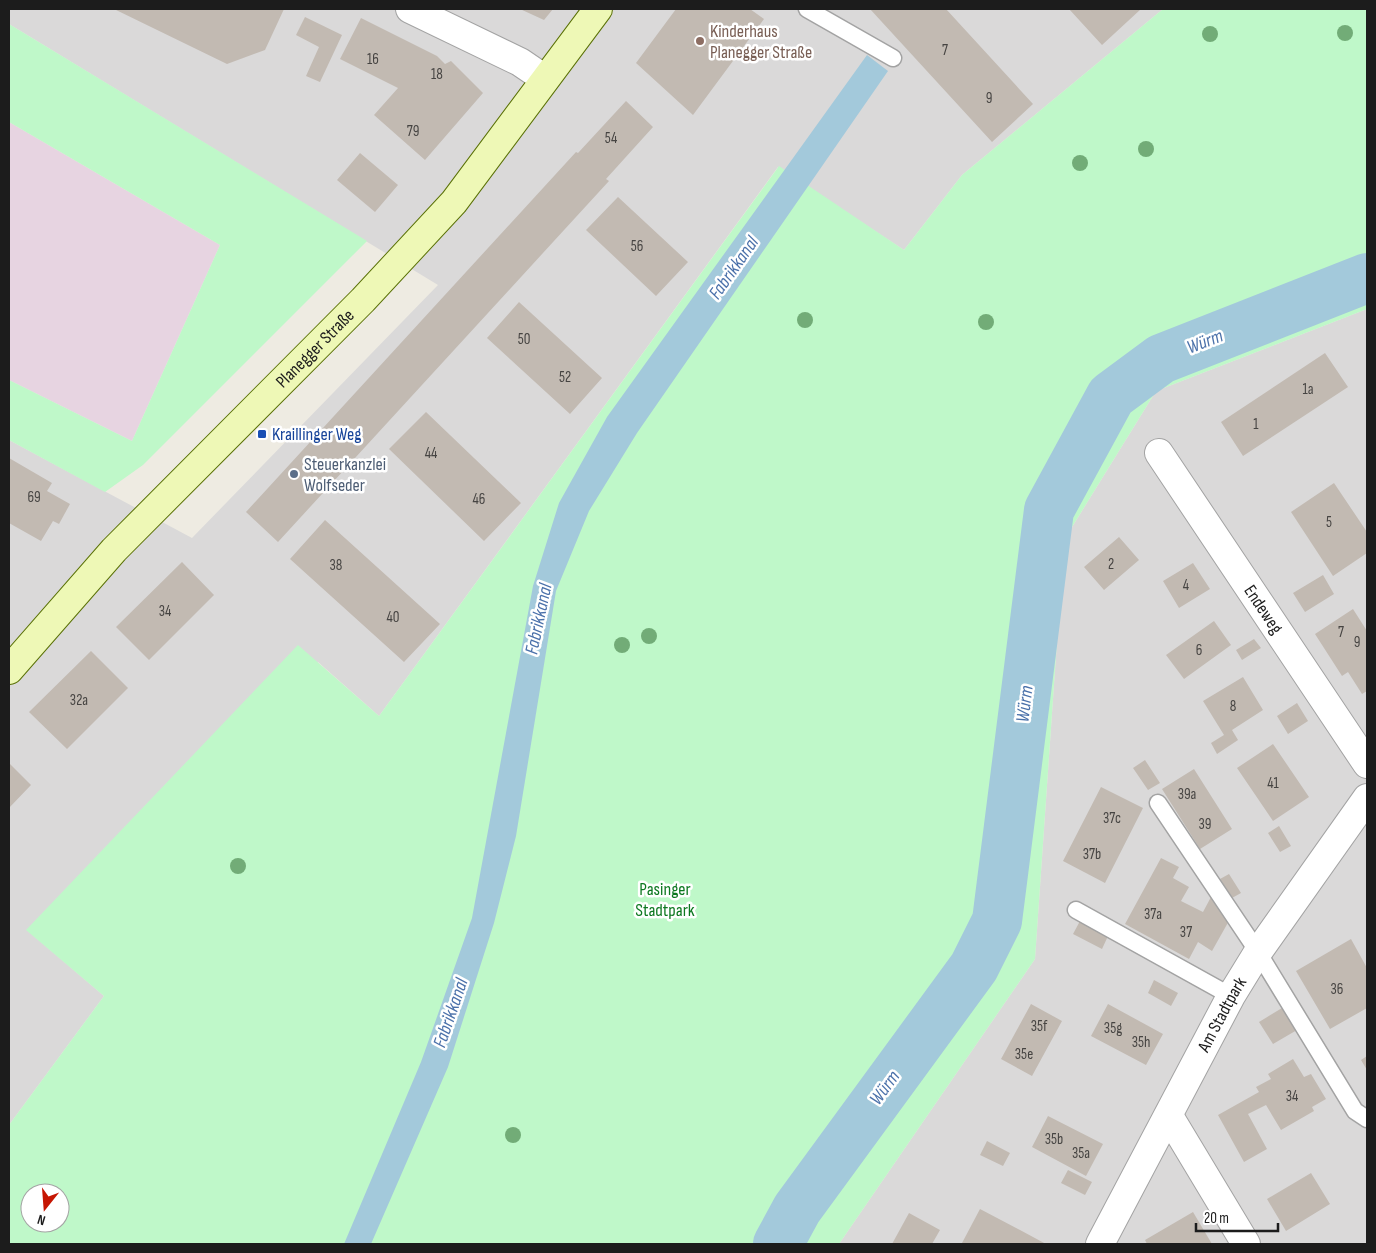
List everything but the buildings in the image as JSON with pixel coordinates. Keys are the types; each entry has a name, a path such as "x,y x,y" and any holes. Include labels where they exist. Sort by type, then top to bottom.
{"main road":[{"name":"Planegger Straße","path":"9,670 114,550 363,300 454,202 598,9"}],"street":[{"path":"410,9 520,62 545,79"},
{"name":"Endeweg","path":"1159,453 1367,764"},
{"name":"Am Stadtpark","path":"1100,1244 1231,996 1258,952 1367,798"},
{"path":"1169,1116 1246,1244"}],"lane":[{"path":"807,9 893,58"},
{"path":"1158,803 1258,952 1355,1111 1367,1118"},
{"path":"1076,910 1231,996"}],"shaded area":[{"path":"9,9 1163,9 962,175 904,250 778,167 379,716 318,662 27,930 104,996 9,1125 9,440 192,538 438,285 9,24"},
{"path":"9,122 220,245 132,441 9,380"},
{"path":"1367,309 1367,1244 839,1244 1035,959 1064,540 1156,391"}],"green space":[{"name":"Pasinger Stadtpark","path":"1163,9 1367,9 1367,309 1156,391 1064,540 1035,959 839,1244 9,1244 9,1125 104,996 26,930 298,645 379,716 779,166 904,250 962,175"},
{"path":"9,24 367,241 143,465 105,492 9,440 9,380 132,441 220,245 9,122"}],"water":[{"name":"Fabrikkanal","path":"867,55 888,71 637,433 589,511 556,591 516,836 494,923 448,1067 371,1244 344,1244 421,1062 472,918 533,586 559,503 607,417"}],"waterway":[{"name":"Würm","path":"778,1244 797,1209 974,967 997,921 1049,510 1111,396 1161,359 1367,278"}],"place":[{"name":"Kinderhaus Planegger Straße","path":"700,41"},
{"name":"Kraillinger Weg","path":"262,434"},
{"name":"Steuerkanzlei Wolfseder","path":"294,474"}]}
